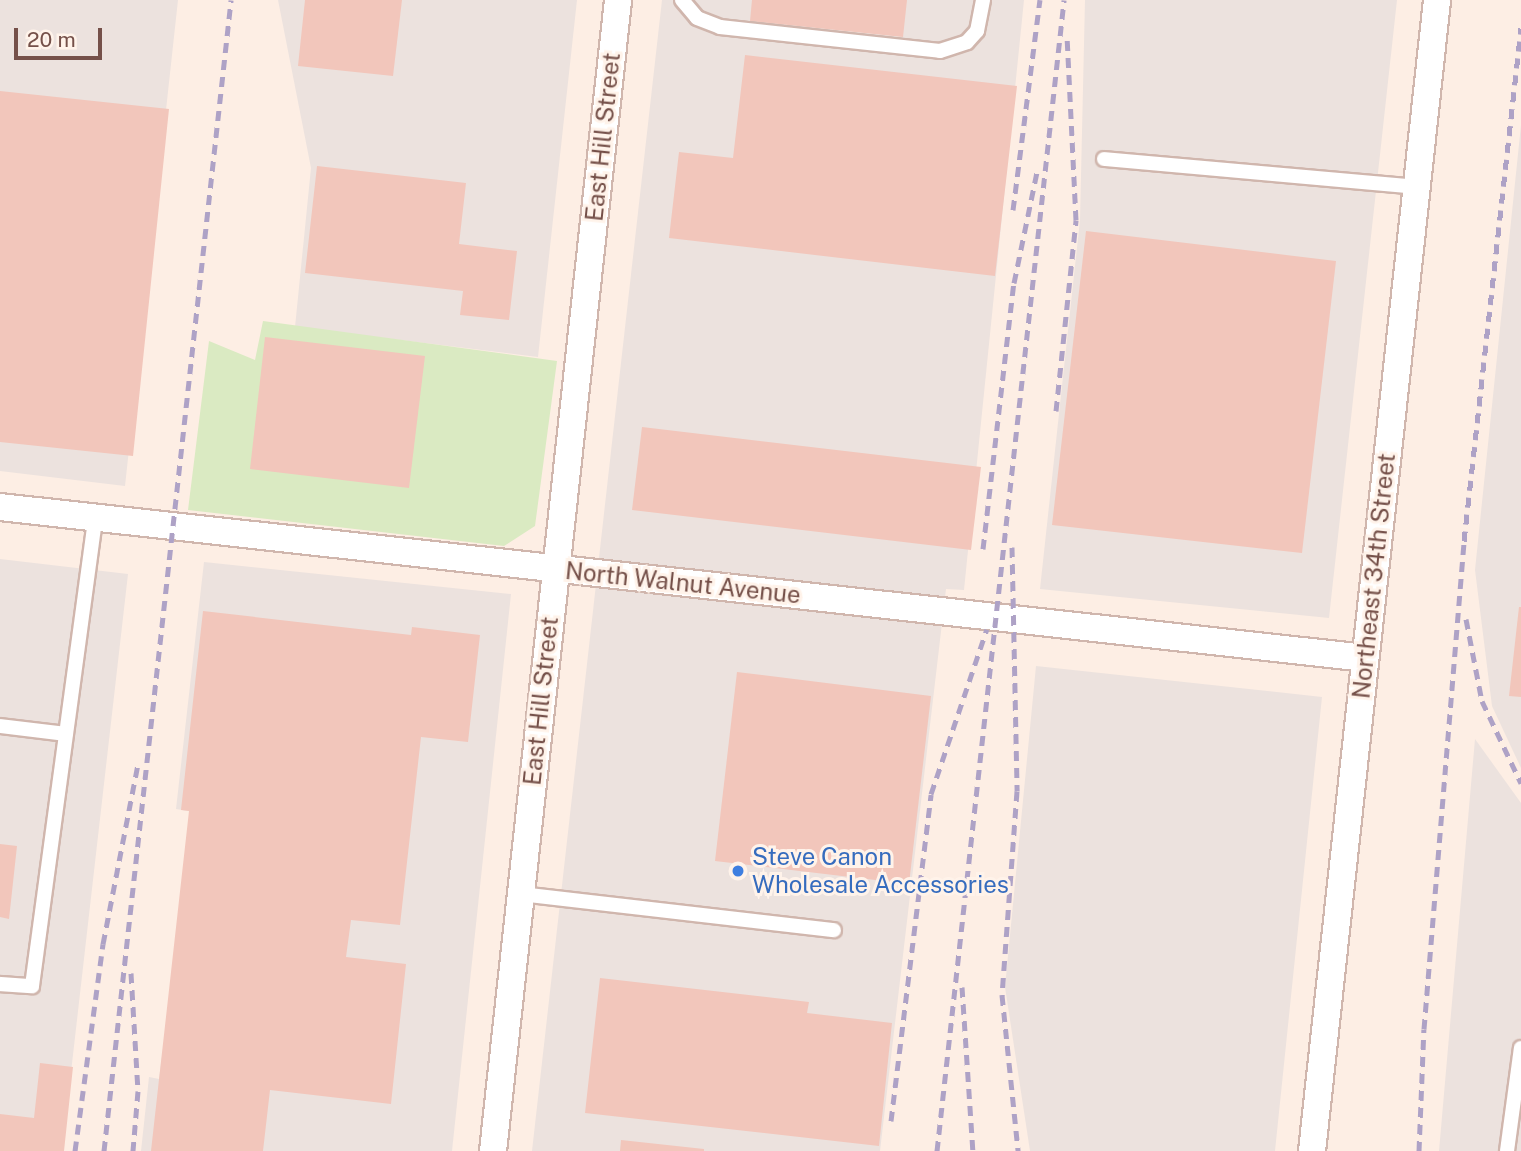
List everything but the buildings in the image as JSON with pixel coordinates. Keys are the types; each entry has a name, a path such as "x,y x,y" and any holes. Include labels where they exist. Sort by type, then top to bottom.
{"street":[{"name":"East Hill Street","path":"492,1151 618,0"},
{"name":"Northeast 34th Street","path":"1312,1151 1437,0"},
{"name":"North Walnut Avenue","path":"0,507 1365,658"}],"lane":[{"path":"682,0 697,18 720,27 940,51 967,42 977,31 983,0"},
{"path":"1104,159 1417,187"},
{"path":"0,984 32,986 95,518"},
{"path":"0,726 66,734"},
{"path":"521,894 834,930"},
{"path":"1507,1151 1521,1048"}],"shaded area":[{"path":"0,0 178,0 125,486 0,471"},
{"path":"278,0 577,0 538,357 295,327 311,168"},
{"name":"Steve Canon Wholesale Accessories","path":"662,0 1024,0 964,590 946,589 880,1151 532,1151"},
{"path":"1085,0 1397,0 1329,618 1040,589 1080,220"},
{"path":"1521,125 1521,768 1492,706 1475,570"},
{"path":"0,559 128,574 62,1151 0,1151"},
{"path":"204,562 511,594 452,1151 141,1151 149,1077 159,1079 194,812 176,809"},
{"path":"1036,666 1322,697 1275,1151 1030,1151 1005,987"},
{"path":"1475,739 1521,803 1521,1151 1439,1151"}],"green space":[{"path":"263,321 557,361 535,526 504,546 188,510 209,341 255,360"}],"railway":[{"path":"104,1151 231,0"},
{"path":"1013,210 1040,0"},
{"path":"937,1151 1064,0"},
{"path":"1419,1151 1424,1029 1464,541 1521,28"},
{"path":"1056,411 1076,220 1067,34"},
{"path":"983,549 1014,283 1037,172"},
{"path":"1012,547 1017,791 1002,995 1018,1151"},
{"path":"1466,619 1482,701 1521,783"},
{"path":"891,1121 931,794 987,629"},
{"path":"75,1151 103,944 138,764"},
{"path":"131,973 138,1091 133,1151"},
{"path":"962,987 973,1151"}],"place":[{"name":"Steve Canon Wholesale Accessories","path":"738,871"}]}
